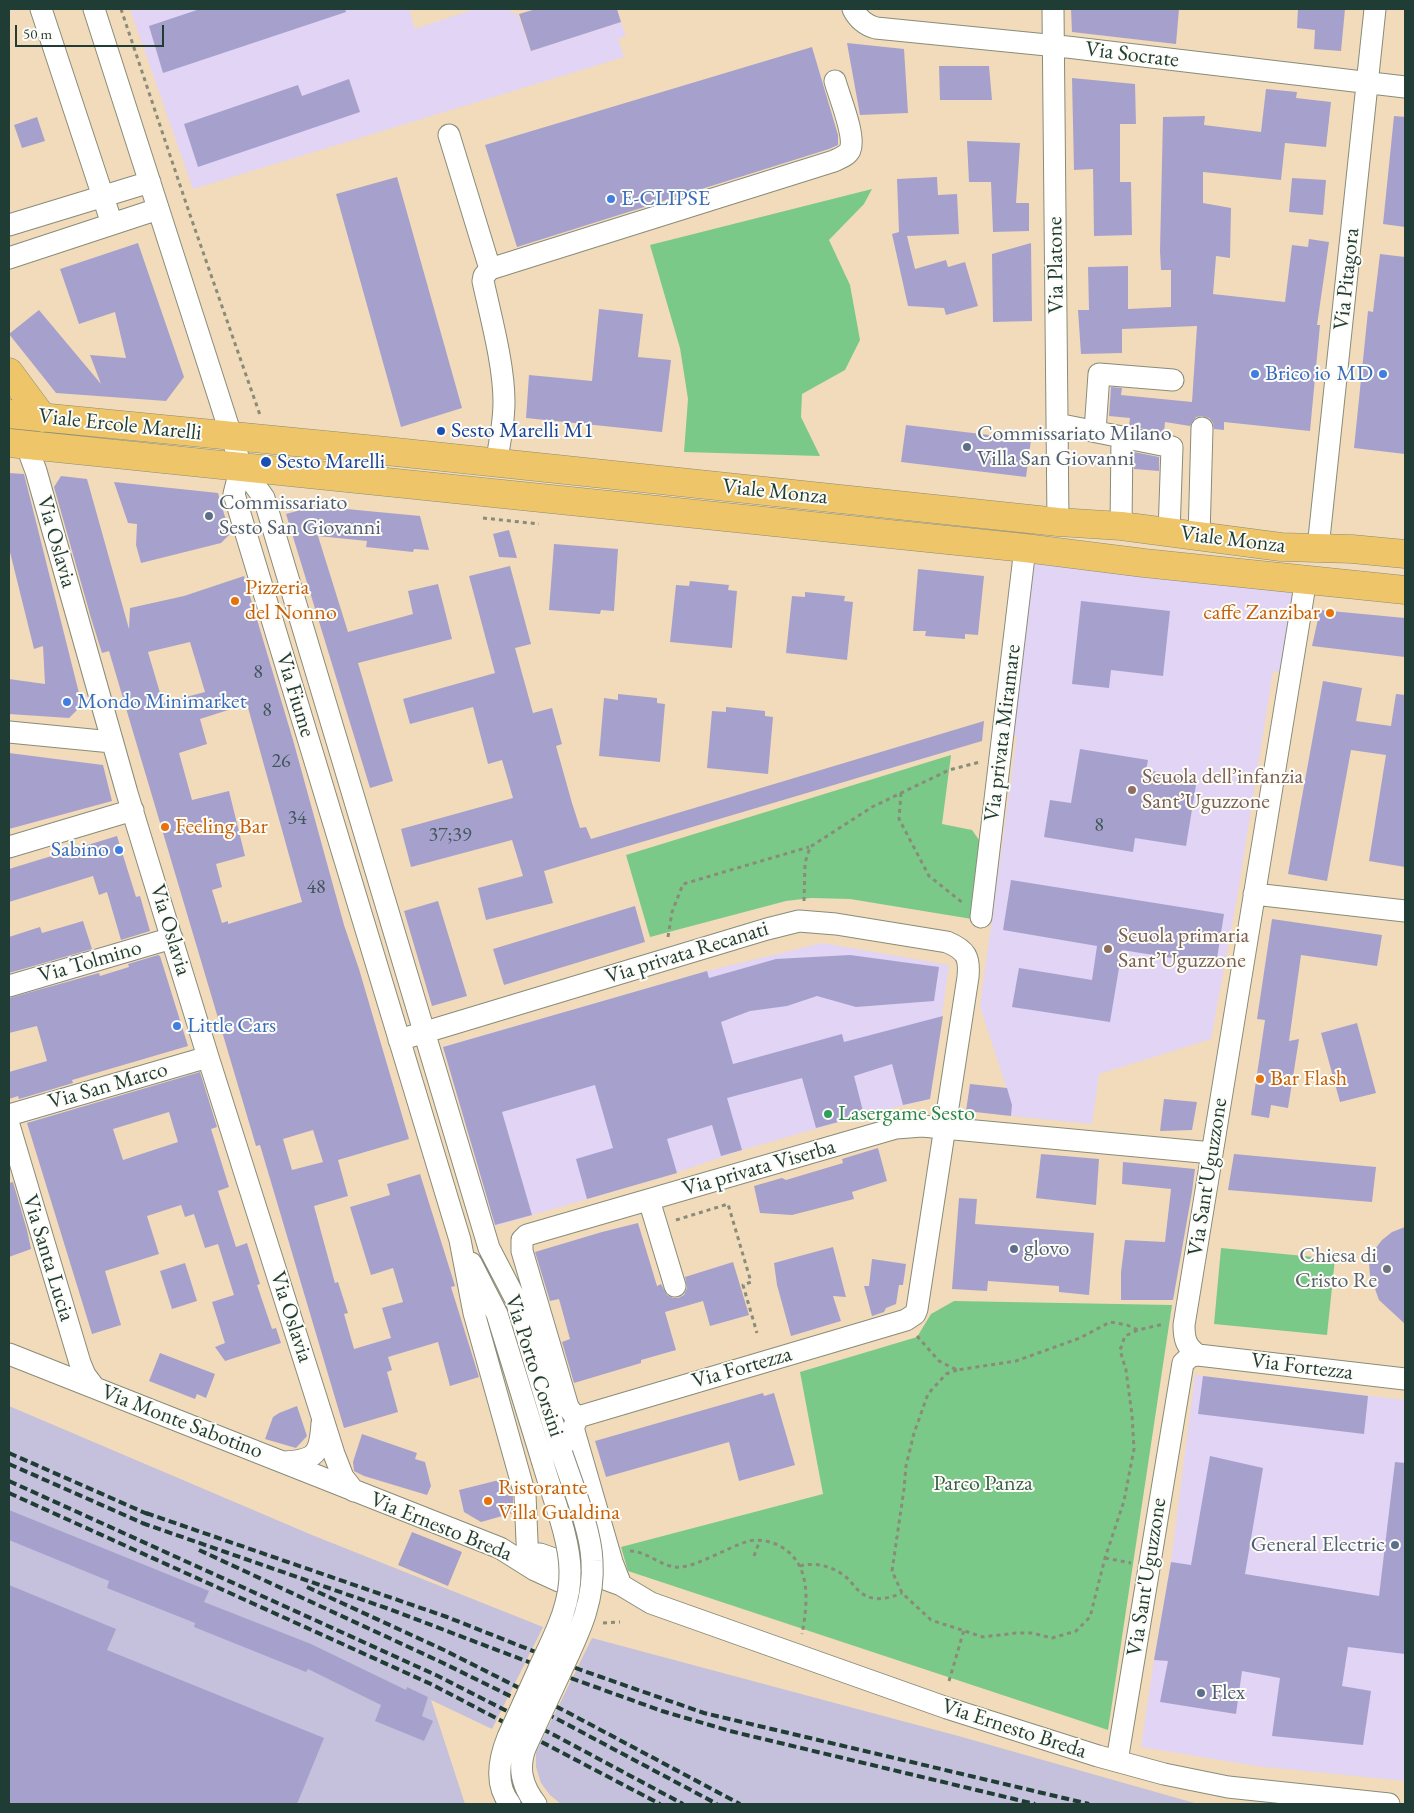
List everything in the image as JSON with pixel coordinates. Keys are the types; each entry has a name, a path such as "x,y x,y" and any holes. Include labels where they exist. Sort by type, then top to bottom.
{"main road":[{"path":"9,372 44,418 17,444"},
{"name":"Viale Ercole Marelli","path":"9,414 394,452"},
{"name":"Viale Ercole Marelli","path":"9,424 17,444 410,485"},
{"name":"Viale Monza","path":"394,452 1058,522 1121,526 1281,547 1352,549 1405,554"},
{"name":"Viale Monza","path":"410,485 1025,548 1144,563 1405,590"},
{"name":"Viale Monza","path":"1306,580 1318,548"}],"street":[{"path":"41,9 112,224"},
{"path":"94,9 232,437"},
{"name":"Via Platone","path":"1053,9 1058,522"},
{"name":"Via Pitagora","path":"1318,548 1375,9"},
{"name":"Via Socrate","path":"857,15 876,28 1054,46 1405,87"},
{"path":"496,463 502,429 504,394 503,377 483,281 484,276 490,269 845,156 851,148 851,136 835,81"},
{"path":"449,135 490,269"},
{"path":"9,225 150,182"},
{"path":"9,258 158,209"},
{"path":"1095,431 1099,374 1173,380"},
{"path":"1057,424 1172,446 1159,532"},
{"path":"1199,537 1202,428"},
{"path":"1121,526 1122,436"},
{"name":"Viale Ercole Marelli","path":"232,437 241,466"},
{"name":"Via Oslavia","path":"17,444 36,471 112,742 208,1057 339,1468 343,1477 354,1491"},
{"path":"382,482 394,452"},
{"name":"Via Fiume","path":"241,466 264,498 391,923"},
{"name":"Via Fiume","path":"241,466 234,494 365,926"},
{"name":"Viale Monza","path":"1144,563 1159,532"},
{"name":"Via privata Miramare","path":"974,912 1000,757 1025,548"},
{"name":"Via Sant'Uguzzone","path":"1198,1355 1185,1342 1184,1325 1306,580"},
{"path":"296,700 322,692"},
{"path":"9,732 112,742"},
{"path":"9,846 133,810"},
{"path":"1254,894 1405,911"},
{"name":"Via privata Recanati","path":"399,1040 798,921 836,924 947,942 958,947 966,955 969,966 944,1129"},
{"name":"Via Porto Corsini","path":"391,923 489,1248 516,1300 589,1543 592,1559 592,1583 589,1605 579,1635 517,1741 501,1756 499,1775 501,1789 510,1804"},
{"name":"Via Porto Corsini","path":"365,926 460,1240 474,1313 525,1495 527,1559"},
{"name":"Via Tolmino","path":"9,986 172,938"},
{"name":"Via San Marco","path":"9,1115 208,1057"},
{"name":"Via Santa Lucia","path":"9,1125 71,1369 84,1375 94,1387"},
{"name":"Via privata Viserba","path":"522,1240 530,1234 651,1208 896,1128 922,1126 1212,1153"},
{"path":"906,1320 915,1314 917,1309 944,1129"},
{"path":"651,1208 675,1286"},
{"name":"Via Porto Corsini","path":"460,1240 497,1314 566,1542 570,1569 570,1590 566,1606 517,1741 522,1759 524,1786 536,1804"},
{"name":"Via Porto Corsini","path":"522,1240 522,1250 568,1407 578,1417 574,1430 612,1562 610,1589"},
{"name":"Via Fortezza","path":"578,1417 906,1320"},
{"path":"9,1354 71,1369"},
{"name":"Via Sant'Uguzzone","path":"1117,1761 1180,1370 1186,1359 1198,1355"},
{"name":"Via Fortezza","path":"1198,1355 1405,1379"},
{"name":"Via Monte Sabotino","path":"94,1387 354,1491"},
{"name":"Via Oslavia","path":"284,1462 304,1460 314,1455 319,1446 322,1414"},
{"name":"Via Ernesto Breda","path":"354,1491 527,1559 540,1554 558,1571"},
{"name":"Via Ernesto Breda","path":"610,1589 947,1708 1164,1774 1228,1787 1389,1804"}],"path":[{"path":"121,9 189,212 262,418"},
{"path":"483,518 539,524"},
{"path":"668,937 672,912 683,884 810,847 863,811 949,770 1000,757"},
{"path":"901,793 899,819 929,876 974,912"},
{"path":"804,901 805,863 810,847"},
{"path":"651,1208 667,1218 668,1222 728,1204 751,1282 743,1285 757,1333"},
{"path":"906,1320 917,1337 939,1361 957,1370"},
{"path":"1138,1330 1127,1325 1110,1322 1080,1338 1016,1361 957,1370 946,1374 928,1394 914,1433 906,1466 892,1571 902,1593 931,1620 983,1637 1032,1633 1052,1638 1076,1631 1090,1617 1105,1558 1124,1501 1134,1449 1126,1370 1120,1350 1125,1336 1138,1330 1169,1323"},
{"path":"754,1556 760,1540"},
{"path":"627,1552 640,1552 668,1565 683,1567 751,1541 772,1542 788,1550 800,1566 806,1586 807,1607 802,1634"},
{"path":"1105,1558 1149,1565"},
{"path":"800,1566 815,1564 828,1567 850,1580 858,1591 873,1598 889,1598 902,1593"},
{"path":"949,1682 964,1630"}],"shaded area":[{"path":"130,9 409,9 415,29 475,9 506,9 518,15 531,51 621,22 626,36 618,39 624,57 193,189"},
{"path":"1025,548 1306,579 1290,674 1273,671 1238,892 1211,1039 1099,1074 1092,1124 1011,1116 1012,1105 980,1006 1017,736 1003,735"},
{"path":"822,943 949,965 930,1099 864,1115 742,1150 669,1175 495,1226 443,1047 707,971"},
{"path":"1195,1375 1405,1400 1405,1781 1256,1766 1141,1747 1171,1562"},
{"path":"9,1406 312,1535 543,1627 492,1729 431,1700 465,1804 9,1804"},
{"path":"592,1638 962,1737 1198,1804 561,1804 550,1795 541,1783 536,1767 536,1752"}],"green space":[{"path":"872,189 864,204 829,240 850,285 860,340 845,370 802,394 801,417 820,456 684,452 688,399 680,348 650,245"},
{"path":"951,755 942,824 972,830 984,847 972,919 850,899 811,898 786,901 650,937 626,855"},
{"path":"1221,1248 1335,1259 1327,1335 1214,1324"},
{"name":"Parco Panza","path":"954,1301 1172,1305 1108,1730 628,1571 621,1547 823,1494 800,1372 917,1337 931,1314"}],"building":[{"path":"200,9 345,9 346,12 163,73 149,26"},
{"path":"536,9 617,9 621,22 531,51 519,14"},
{"path":"1071,9 1179,9 1176,44 1072,32"},
{"path":"1298,9 1345,9 1341,51 1314,49 1315,30 1297,28"},
{"path":"847,43 904,49 908,113 860,115"},
{"path":"812,47 838,135 838,145 517,247 485,145"},
{"path":"939,66 989,66 992,100 940,100"},
{"path":"1072,78 1135,84 1136,124 1120,124 1120,182 1131,182 1132,235 1094,236 1093,169 1074,170"},
{"path":"349,79 360,112 198,167 184,124 298,85 302,96"},
{"path":"1266,89 1297,92 1296,98 1331,102 1326,147 1285,143 1281,180 1203,172 1203,203 1231,208 1230,258 1216,256 1213,294 1285,302 1292,245 1308,247 1309,239 1329,242 1317,325 1320,325 1310,431 1224,422 1224,430 1214,429 1213,423 1209,418 1202,416 1196,417 1190,426 1165,422 1164,433 1129,426 1130,418 1109,416 1111,387 1122,388 1121,395 1192,402 1197,326 1122,329 1122,353 1081,354 1078,310 1089,310 1088,267 1128,266 1128,309 1171,307 1171,270 1161,270 1160,251 1163,117 1205,116 1204,125 1261,132"},
{"path":"1394,116 1405,117 1405,227 1383,224"},
{"path":"37,117 45,141 22,148 14,125"},
{"path":"967,141 1020,143 1016,203 1029,203 1029,231 993,232 991,182 969,182"},
{"path":"397,177 462,408 401,427 336,194"},
{"path":"937,177 938,195 957,194 959,234 907,236 915,269 946,260 948,267 965,262 978,306 946,315 944,308 908,306 892,234 899,232 897,179"},
{"path":"1292,178 1326,180 1323,215 1289,212"},
{"path":"138,243 184,377 166,401 56,393 9,334 39,310 101,384 90,355 126,358 115,312 79,324 60,269"},
{"path":"1031,243 1032,321 993,322 992,254"},
{"name":"MD","path":"1380,254 1405,257 1405,454 1354,448 1368,311 1373,312"},
{"path":"599,309 643,314 638,357 671,360 662,432 526,418 529,375 592,381"},
{"path":"906,425 1031,440 1026,477 901,462"},
{"path":"1134,452 1159,457 1159,471 1134,469"},
{"path":"9,473 24,474 82,705 69,718 9,714 9,679 45,684 43,646 34,649 9,548"},
{"path":"61,476 87,479 129,629 130,608 184,596 244,576 293,740 344,925 359,969 409,1139 338,1160 348,1196 314,1206 335,1283 338,1282 348,1313 344,1314 354,1349 391,1338 382,1308 403,1302 393,1268 371,1275 350,1207 390,1195 387,1184 420,1174 455,1286 451,1287 479,1377 450,1386 438,1342 388,1357 392,1370 387,1372 398,1412 344,1428 260,1145 256,1146 109,651 102,653 54,487","holes":["190,642 205,692 163,703 148,652","247,704 302,902 228,924 228,921 222,923 212,890 222,887 216,864 245,856 229,791 192,800 179,753 207,744 200,719","313,1130 323,1162 292,1170 283,1139"]},
{"path":"114,482 218,493 230,534 221,543 141,563 136,545 137,524 128,523"},
{"path":"315,506 420,516 429,550 414,549 413,552 366,547 367,541 318,536 348,632 413,614 408,591 438,584 452,639 358,663 393,781 370,788 286,514"},
{"path":"509,530 517,558 499,557 493,534"},
{"path":"554,544 618,549 614,611 601,610 600,614 549,610"},
{"path":"510,566 531,644 515,648 533,713 552,708 562,744 556,746 572,803 580,828 586,827 591,839 984,721 982,741 544,871 553,903 486,920 478,888 523,876 512,840 411,867 401,829 513,798 502,760 488,764 473,707 410,724 403,699 495,673 469,576"},
{"path":"918,569 984,576 978,635 965,634 965,639 925,636 926,631 913,631"},
{"path":"690,581 729,585 728,590 737,591 732,648 670,642 676,585 689,586"},
{"path":"805,592 845,596 844,601 853,602 847,660 786,653 792,596 805,597"},
{"path":"1081,601 1170,611 1163,676 1111,670 1109,688 1072,684"},
{"path":"1320,610 1405,618 1405,657 1312,646"},
{"path":"1323,681 1362,688 1356,721 1391,726 1396,694 1405,695 1405,867 1369,861 1386,755 1351,750 1327,881 1288,874"},
{"path":"618,694 657,698 657,703 665,704 660,762 599,756 604,698 618,700"},
{"path":"726,707 765,711 765,716 773,717 768,774 707,768 712,711 726,712"},
{"path":"1080,749 1148,760 1146,770 1197,779 1186,846 1135,838 1133,852 1044,837 1050,800 1071,803"},
{"path":"9,753 103,765 112,801 9,829"},
{"path":"117,836 136,897 140,896 150,931 121,940 107,892 99,895 93,876 9,902 9,869"},
{"path":"1011,880 1224,914 1216,965 1122,950 1110,1022 1012,1007 1019,968 1092,980 1097,946 1003,930"},
{"path":"438,901 467,996 432,1006 404,911"},
{"path":"635,906 645,942 504,985 493,949"},
{"path":"1272,919 1382,935 1377,966 1301,955 1289,1041 1299,1039 1288,1108 1271,1105 1269,1118 1251,1115 1265,1020 1257,1019"},
{"path":"83,921 92,949 9,973 9,937 40,927 42,933"},
{"path":"850,955 939,967 934,1001 856,1007 817,996 787,1006 750,1011 721,1022 733,1064 842,1034 844,1042 943,1016 930,1099 903,1105 892,1064 854,1076 864,1115 816,1128 802,1078 727,1098 742,1150 721,1156 712,1125 667,1139 677,1173 587,1199 576,1159 613,1148 595,1085 502,1112 532,1215 495,1225 443,1047 707,971 709,978 776,959"},
{"path":"160,956 188,1046 72,1080 73,1083 19,1099 18,1096 9,1099 9,1072 47,1061 37,1026 9,1033 9,998 99,973 100,976 129,967 128,964"},
{"path":"1357,1023 1376,1093 1340,1102 1321,1033"},
{"path":"200,1072 217,1127 211,1129 229,1187 218,1191 236,1247 247,1243 260,1284 257,1285 272,1329 276,1328 281,1343 225,1361 215,1347 225,1343 212,1302 234,1295 218,1244 205,1248 194,1214 185,1217 181,1205 147,1216 159,1254 105,1271 121,1325 92,1334 27,1123","holes":["169,1112 178,1142 123,1160 113,1129"]},
{"path":"970,1084 1007,1088 1012,1105 1011,1116 966,1111"},
{"path":"1164,1099 1197,1102 1192,1130 1160,1131"},
{"path":"878,1148 887,1181 852,1192 854,1199 792,1215 760,1213 754,1186 782,1178 786,1180 843,1163 842,1159"},
{"path":"1041,1154 1099,1159 1096,1205 1036,1198"},
{"path":"1234,1154 1376,1167 1372,1202 1228,1190"},
{"path":"1123,1162 1195,1169 1173,1300 1121,1300 1121,1272 1125,1240 1165,1242 1171,1189 1122,1184"},
{"path":"13,1182 31,1249 9,1257 9,1183"},
{"path":"959,1198 977,1199 975,1224 1094,1233 1089,1295 1059,1292 1059,1286 988,1281 987,1291 952,1289"},
{"path":"638,1223 657,1286 661,1284 667,1295 678,1298 684,1295 687,1288 685,1277 733,1262 749,1315 710,1326 703,1301 665,1312 676,1350 641,1360 641,1363 574,1383 562,1342 570,1339 559,1299 550,1301 535,1252"},
{"name":"Chiesa di Cristo Re","path":"1405,1227 1405,1324 1379,1300 1370,1275 1369,1263 1375,1249 1382,1240 1392,1232"},
{"path":"833,1247 846,1297 833,1296 841,1321 791,1336 777,1285 774,1263"},
{"path":"872,1259 906,1264 903,1285 899,1285 896,1304 886,1308 884,1312 872,1316 864,1286 869,1286"},
{"path":"185,1263 197,1301 172,1309 160,1271"},
{"path":"160,1353 215,1374 206,1398 197,1394 195,1399 149,1381"},
{"path":"1203,1376 1368,1396 1364,1434 1198,1414"},
{"path":"763,1393 764,1396 774,1393 795,1465 739,1481 729,1442 606,1477 595,1441"},
{"path":"297,1406 307,1436 296,1448 265,1439 273,1417"},
{"path":"362,1434 417,1453 415,1459 425,1462 431,1486 427,1495 364,1476 354,1471 353,1462"},
{"path":"1210,1456 1263,1468 1245,1574 1379,1596 1395,1462 1405,1463 1405,1654 1348,1647 1342,1686 1371,1691 1363,1745 1272,1736 1280,1678 1242,1671 1236,1714 1160,1702 1168,1661 1154,1660 1171,1562 1191,1565"},
{"name":"Ristorante Villa Gualdina","path":"507,1478 513,1497 513,1513 481,1522 464,1512 459,1490"},
{"path":"9,1510 209,1591 204,1602 311,1644 406,1690 407,1687 428,1697 422,1716 433,1721 424,1741 375,1721 381,1705 308,1669 306,1672 194,1627 195,1623 107,1588 109,1581 9,1540"},
{"path":"412,1532 462,1552 448,1586 398,1565"},
{"path":"9,1585 116,1629 107,1650 324,1738 297,1804 9,1804"}],"railway":[{"path":"9,1453 152,1516"},
{"path":"9,1464 147,1525"},
{"path":"9,1481 438,1676 683,1804"},
{"path":"9,1493 433,1685 660,1804"},
{"path":"146,1513 447,1617 581,1670 704,1713 1089,1804"},
{"path":"142,1523 389,1609 662,1711 730,1731 1035,1804"},
{"path":"199,1550 441,1662 559,1720 717,1804"},
{"path":"307,1587 444,1650 565,1711 740,1804"}],"place":[{"name":"E-CLIPSE","path":"611,199"},
{"name":"Brico io","path":"1255,374"},
{"name":"MD","path":"1383,374"},
{"name":"Sesto Marelli M1","path":"441,431"},
{"name":"Commissariato Milano Villa San Giovanni","path":"967,447"},
{"name":"Sesto Marelli","path":"266,462"},
{"name":"Commissariato Sesto San Giovanni","path":"209,516"},
{"name":"Pizzeria del Nonno","path":"235,601"},
{"name":"caffe Zanzibar","path":"1330,613"},
{"name":"Mondo Minimarket","path":"67,702"},
{"name":"Scuola dell’infanzia Sant’Uguzzone","path":"1132,790"},
{"name":"Feeling Bar","path":"165,827"},
{"name":"Sabino","path":"119,850"},
{"name":"Scuola primaria Sant’Uguzzone","path":"1108,949"},
{"name":"Little Cars","path":"177,1026"},
{"name":"Bar Flash","path":"1260,1079"},
{"name":"Lasergame Sesto","path":"828,1114"},
{"name":"glovo","path":"1014,1249"},
{"name":"Chiesa di Cristo Re","path":"1387,1269"},
{"name":"Ristorante Villa Gualdina","path":"488,1501"},
{"name":"General Electric","path":"1395,1545"},
{"name":"Flex","path":"1201,1693"}]}
